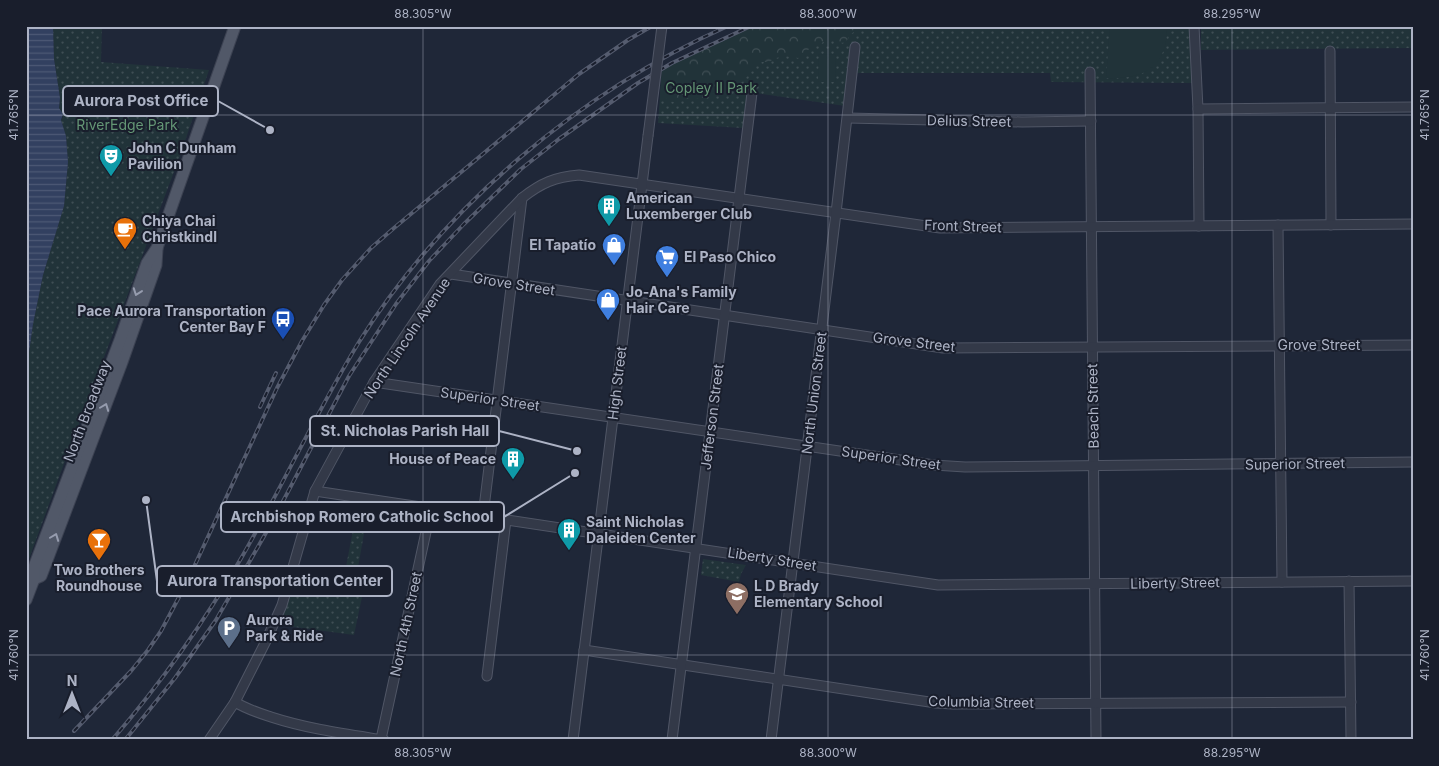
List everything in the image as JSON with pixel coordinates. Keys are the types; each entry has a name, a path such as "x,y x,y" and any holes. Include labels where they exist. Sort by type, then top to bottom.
{"main road":[{"name":"North Broadway","path":"26,600 34,579 41,576 122,362 156,265 157,248 235,26"}],"street":[{"name":"High Street","path":"573,740 662,26"},
{"path":"1194,26 1198,108 1199,226"},
{"name":"North Union Street","path":"770,740 822,330 855,47"},
{"path":"1330,51 1331,225"},
{"name":"Beach Street","path":"1090,72 1096,740"},
{"name":"Jefferson Street","path":"672,740 752,93"},
{"path":"1198,108 1413,107"},
{"name":"Delius Street","path":"848,118 995,122 1091,122"},
{"name":"Front Street","path":"522,198 537,186 566,176 578,175 940,228 1413,224"},
{"path":"483,516 522,198"},
{"name":"North Lincoln Avenue","path":"209,740 235,702 266,641 282,604 315,491 374,382 440,284 522,198"},
{"path":"1278,225 1282,582"},
{"name":"Grove Street","path":"451,274 943,348 1413,345"},
{"name":"Superior Street","path":"374,382 934,465 1413,462"},
{"name":"Liberty Street","path":"315,491 938,585 1413,582"},
{"name":"North 4th Street","path":"383,740 431,509"},
{"path":"487,676 506,520"},
{"path":"1349,581 1351,740"},
{"name":"Columbia Street","path":"584,650 936,703 1351,702"},
{"path":"235,702 256,712 303,726 357,738 383,740"}],"green space":[{"name":"RiverEdge Park","path":"53,26 102,26 101,62 209,70 180,156 26,567 26,373 43,275 64,206 68,162 66,136 61,120 63,117 59,109 60,98 54,59"},
{"name":"Copley II Park","path":"755,26 1191,26 1193,83 1051,82 1050,73 850,73 845,106 749,92 743,128 658,123 662,70"},
{"path":"755,26 860,27 850,35 846,42 840,43 826,39 821,44 809,49 802,57 786,56 769,62 762,62 757,65 736,89 720,91 700,99 686,98 674,102 668,101 660,95 662,70"},
{"path":"1110,26 1164,26 1167,28 1163,53 1150,69 1141,74 1131,77 1106,78"},
{"path":"1201,26 1413,26 1413,48 1201,50"},
{"path":"819,54 836,55 835,82 818,82"},
{"path":"358,504 369,505 353,596 362,597 354,635 287,626 280,623 300,567 344,577"},
{"path":"703,559 746,565 739,582 701,575"}],"water":[{"path":"26,26 53,26 54,59 60,98 59,108 63,114 61,120 66,136 68,162 64,206 43,275 26,373"}],"railway":[{"path":"74,731 131,671 161,631 187,582 277,388 302,341 342,280 371,248 394,228 579,74 652,26"},
{"path":"112,740 182,651 214,604 258,529 359,342 393,292 432,244 474,199 520,157 569,119 620,84 673,53 728,26"},
{"path":"125,740 175,678 216,620 271,524 349,376 396,304 429,261 521,169 559,139 638,83 672,63 751,26"},
{"path":"260,407 276,373"}],"place":[{"name":"Aurora Post Office","path":"270,130"},
{"name":"John C Dunham Pavilion","path":"111,177"},
{"name":"American Luxemberger Club","path":"609,227"},
{"name":"Chiya Chai Christkindl","path":"125,250"},
{"name":"El Tapatío","path":"614,266"},
{"name":"El Paso Chico","path":"667,278"},
{"name":"Jo-Ana's Family Hair Care","path":"608,321"},
{"name":"Pace Aurora Transportation Center Bay F","path":"283,340"},
{"name":"St. Nicholas Parish Hall","path":"577,451"},
{"name":"Archbishop Romero Catholic School","path":"575,473"},
{"name":"House of Peace","path":"513,480"},
{"name":"Aurora Transportation Center","path":"146,500"},
{"name":"Saint Nicholas Daleiden Center","path":"569,551"},
{"name":"Two Brothers Roundhouse","path":"99,561"},
{"name":"L D Brady Elementary School","path":"737,615"},
{"name":"Aurora Park & Ride","path":"229,649"}]}
